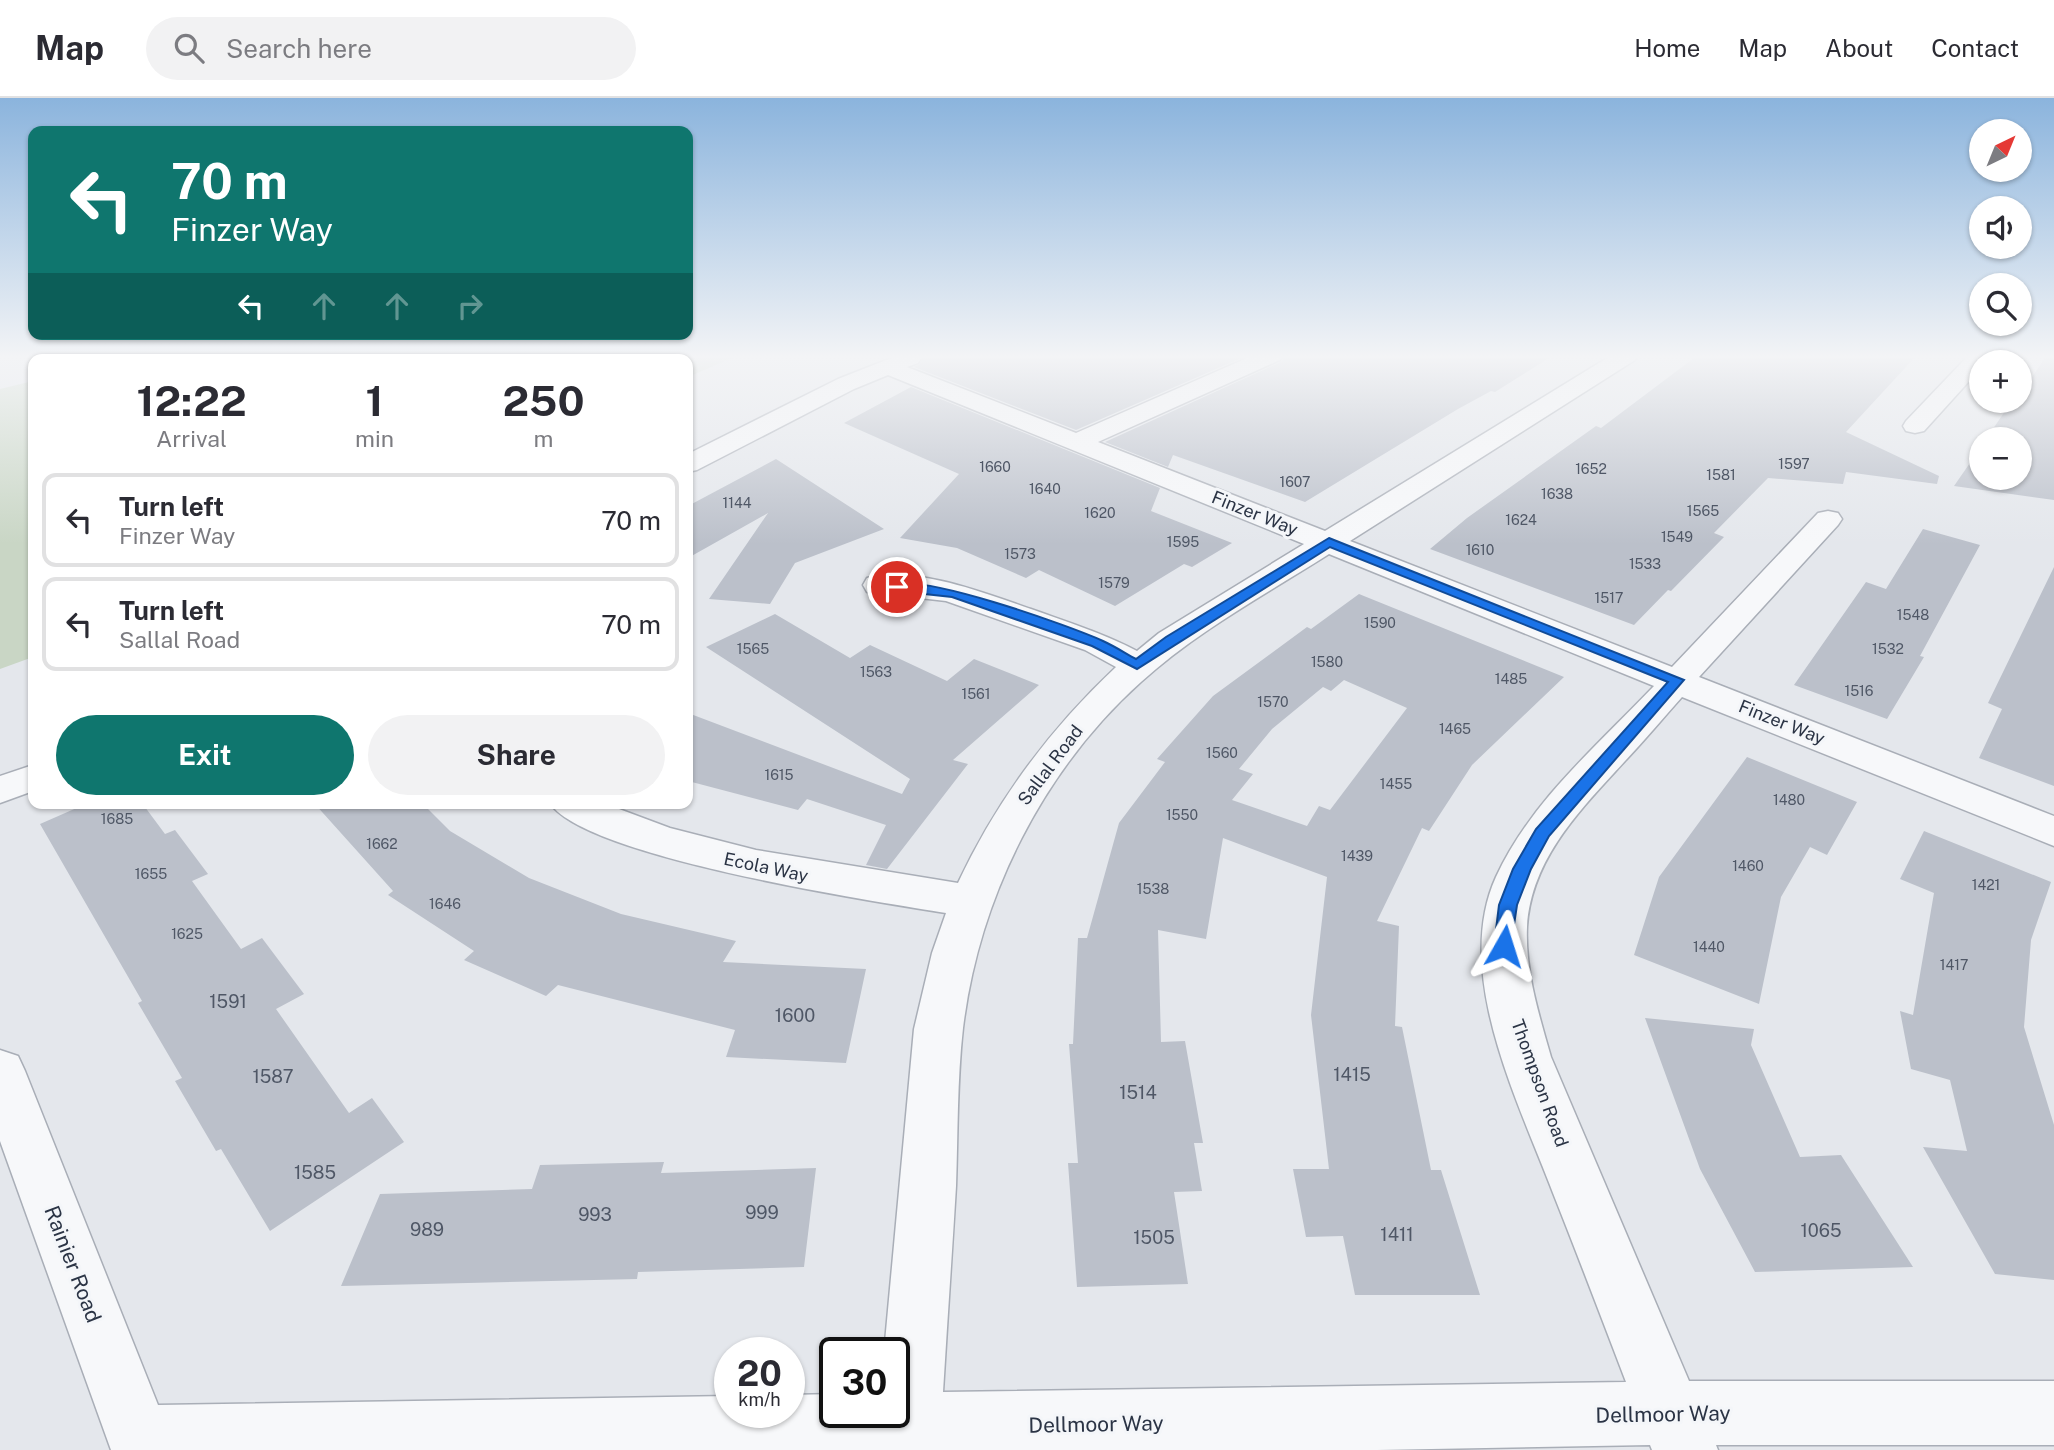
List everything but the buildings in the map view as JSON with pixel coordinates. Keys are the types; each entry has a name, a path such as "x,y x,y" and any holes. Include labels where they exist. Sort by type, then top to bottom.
{"street":[{"path":"693,462 780,418"},
{"name":"Finzer Way","path":"1016,418 2054,832"},
{"path":"1076,442 1130,418"},
{"name":"Sallal Road","path":"909,1439 942,1009 970,901 987,861 1038,776 1101,700 1137,665 1171,640 1526,418"},
{"path":"1915,426 1922,418"},
{"name":"Thompson Road","path":"1677,1432 1527,1058 1511,999 1504,946 1508,905 1522,869 1542,833 1677,680 1828,519"},
{"path":"878,586 935,589 956,594 1097,643 1137,665"},
{"path":"0,790 28,779"},
{"name":"Ecola Way","path":"583,809 615,824 720,857 784,873 970,901"},
{"name":"Rainier Road","path":"0,1071 130,1444"},
{"name":"Dellmoor Way","path":"130,1444 1677,1432 2054,1413"}],"green space":[{"path":"0,418 28,418 28,659 0,669"}],"route":[{"path":"897,587 935,589 956,594 1097,643 1137,665 1171,640 1329,542 1677,680 1542,833 1522,869 1508,905 1504,946"}]}
